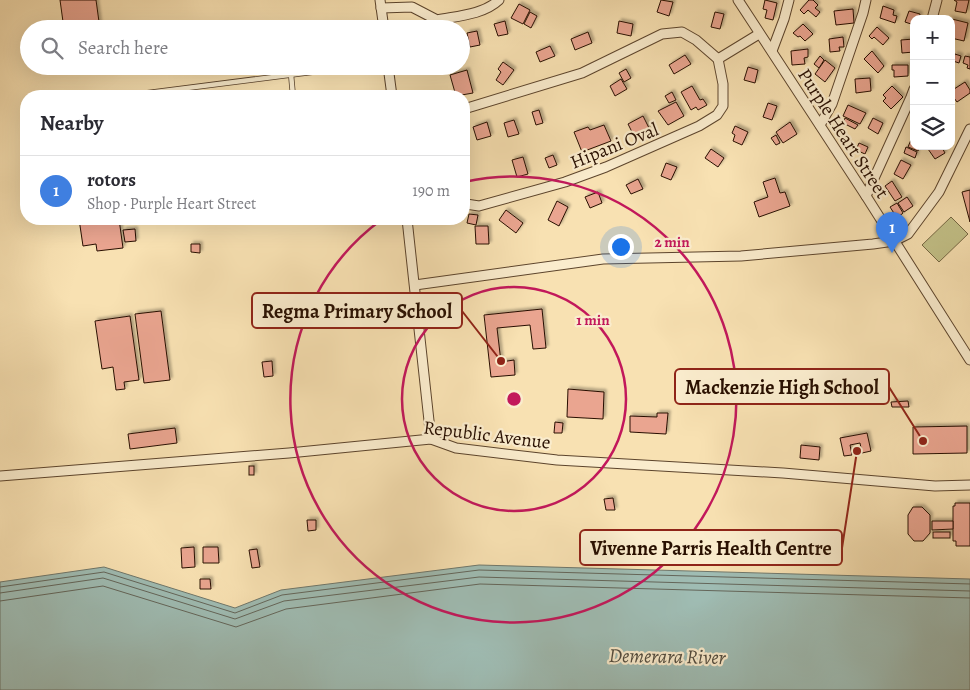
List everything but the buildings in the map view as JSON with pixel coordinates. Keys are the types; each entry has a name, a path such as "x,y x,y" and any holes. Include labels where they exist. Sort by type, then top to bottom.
{"street":[{"path":"383,20 381,4 412,6 437,20 469,14 492,7 499,0"},
{"name":"Purple Heart Street","path":"738,0 970,360"},
{"path":"772,52 789,0"},
{"path":"820,125 832,104 864,13 866,0"},
{"path":"933,15 937,0"},
{"path":"470,107 582,73 662,34 682,32 696,40 718,58 759,34"},
{"name":"Hipani Oval","path":"470,205 479,206 566,182 606,167 699,126 717,115 723,106 723,84 718,58"},
{"path":"389,75 391,90"},
{"path":"866,196 910,101"},
{"path":"415,285 603,259 741,256 894,241 908,234 939,192 970,130"},
{"path":"408,225 431,439"},
{"name":"Republic Avenue","path":"0,476 289,453 431,439 456,448 557,460 783,473 935,486 970,485"}],"lane":[{"path":"170,90 283,75"},
{"path":"291,75 292,90"}],"shaded area":[{"path":"951,217 968,234 939,262 922,245"}],"water":[{"name":"Demerara River","path":"479,565 970,579 970,690 0,690 0,582 104,567 235,608 281,590"}],"place":[{"name":"rotors","path":"892,253"},
{"name":"Regma Primary School","path":"501,361"},
{"name":"Mackenzie High School","path":"923,441"},
{"name":"Vivenne Parris Health Centre","path":"857,451"}]}
